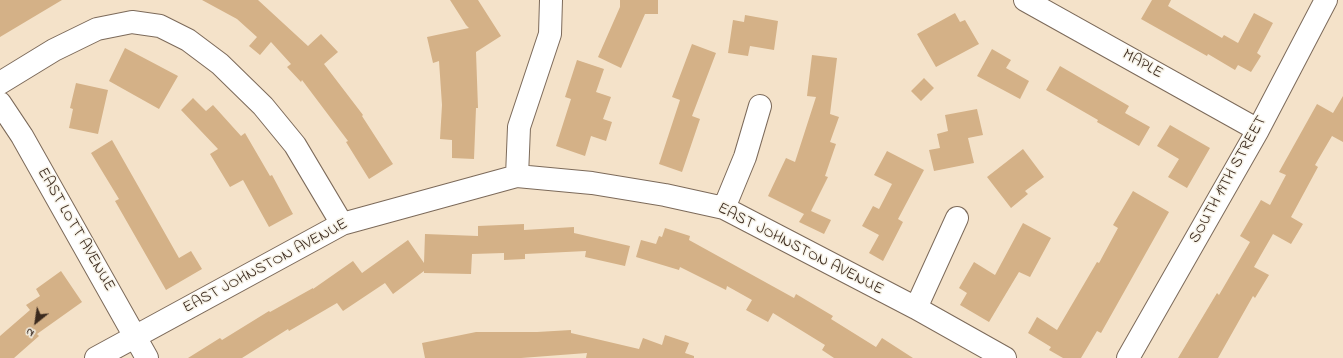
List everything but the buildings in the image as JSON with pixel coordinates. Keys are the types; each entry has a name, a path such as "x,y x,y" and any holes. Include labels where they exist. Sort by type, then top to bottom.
{"street":[{"path":"517,176 519,128 550,34 551,0"},
{"name":"MAPLE","path":"1025,0 1258,130"},
{"name":"SOUTH 19TH STREET","path":"1128,358 1258,130 1326,0"},
{"path":"0,83 54,50 97,29 132,22 160,26 188,40 220,64 263,106 295,145 342,224"},
{"name":"EAST LOTT AVENUE","path":"0,103 22,136 147,358"},
{"path":"724,208 745,157 760,106"},
{"name":"EAST JOHNSTON AVENUE","path":"96,358 342,224 517,176 599,184 665,195 724,208 916,308 1005,358"},
{"path":"916,308 957,218"}]}
